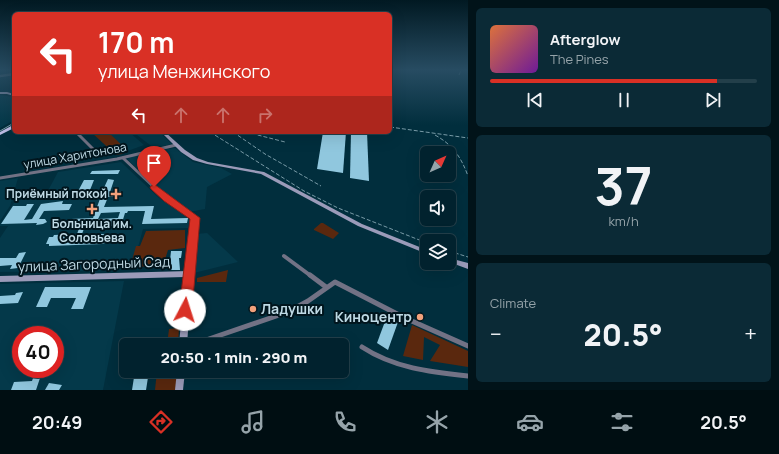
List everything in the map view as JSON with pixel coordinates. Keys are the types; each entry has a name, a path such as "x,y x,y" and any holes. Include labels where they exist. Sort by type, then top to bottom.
{"main road":[{"path":"7,93 12,91"},
{"path":"0,93 12,94"},
{"path":"0,134 12,127"},
{"path":"165,134 188,155 202,161 262,173 360,225 420,249"},
{"path":"456,262 468,266"},
{"path":"183,338 189,274"},
{"name":"улица Загородный Сад","path":"0,279 189,274"},
{"path":"179,390 180,378"}],"street":[{"path":"78,134 96,152"},
{"name":"улица Харитонова","path":"0,178 123,158 142,152 176,145"},
{"path":"123,158 167,199 195,218 189,274"},
{"path":"284,256 326,287"},
{"path":"212,338 288,312 303,305 335,282 405,318 468,346"},
{"path":"362,347 377,357 399,364 436,372 468,376"}],"shaded area":[{"path":"0,95 12,97 12,121 0,128"},
{"path":"93,134 110,134 128,151 116,155"},
{"path":"105,134 131,134 144,145 125,152"},
{"path":"136,134 161,134 172,144 154,148"},
{"path":"175,148 193,162 221,168 232,174 207,187 205,209 189,212 169,198 127,159 141,153"},
{"name":"Больница им. Соловьева","path":"121,162 159,198 190,219 188,228 143,229 139,244 127,270 0,272 0,238 8,226 0,226 0,224 16,200 44,198 58,172"},
{"path":"18,178 10,206 0,221 0,181"},
{"path":"321,223 339,233 333,239 314,230"},
{"path":"185,230 185,248 168,250 163,266 130,267 136,246 140,246 146,231"},
{"path":"207,233 238,262 194,273 192,271 196,234"},
{"path":"228,270 226,282 197,282 197,278"},
{"path":"124,281 103,390 0,390 0,284"},
{"path":"182,298 180,323 169,323 172,299"},
{"path":"412,325 468,351 468,367 430,361 440,345 424,337 423,360 403,356"},
{"path":"179,328 178,338 168,338 169,329"},
{"path":"156,378 177,378 176,390 155,390"}],"building":[{"path":"323,134 346,134 343,173 317,169"},
{"path":"351,134 367,134 369,181 350,178"},
{"path":"120,170 118,174 90,174 92,171"},
{"path":"108,179 114,180 110,192 121,191 119,197 108,197 104,207 154,206 151,219 188,218 187,223 142,224 145,211 128,211 125,213 121,226 85,226 82,234 105,234 105,236 107,236 105,243 49,246 49,244 46,244 49,237 53,237 54,235 77,234 80,226 67,227 71,219 93,218 101,196 77,197 76,195 84,180 94,180 90,190 103,190","holes":["120,212 118,218 98,219 101,213"]},
{"path":"63,201 62,204 72,204 69,210 44,211 39,219 45,219 47,222 43,224 1,224 13,206 26,206 27,204 34,204 24,220 32,219 41,204"},
{"path":"171,251 182,251 181,258 179,258 180,270 169,270"},
{"path":"26,252 18,268 10,269 12,265 0,266 0,258 16,258 19,253"},
{"path":"45,287 91,287 83,309 71,309 76,298 51,298 47,307 36,307"},
{"path":"23,292 18,303 0,304 0,296 15,295 16,293"},
{"path":"387,316 398,322 388,350 377,343"},
{"path":"33,378 40,378 36,390 11,390 14,382 32,381"},
{"path":"134,378 148,378 146,390 132,390"},
{"path":"49,383 62,385 59,390 45,390"}],"tram line":[{"path":"0,131 12,124"}],"railway":[{"path":"392,127 468,138"},
{"path":"213,134 304,191 338,208 420,240"},
{"path":"236,134 265,154 321,186"},
{"path":"254,134 285,142"},
{"path":"435,135 452,147 459,157 468,176"},
{"path":"456,253 468,257"}],"place":[{"name":"Приёмный покой","path":"116,194"},
{"name":"Больница им. Соловьева","path":"92,209"},
{"name":"Ладушки","path":"253,309"},
{"name":"Киноцентр","path":"420,317"}],"route":[{"path":"154,187 167,199 195,218 196,221 185,310"}]}
